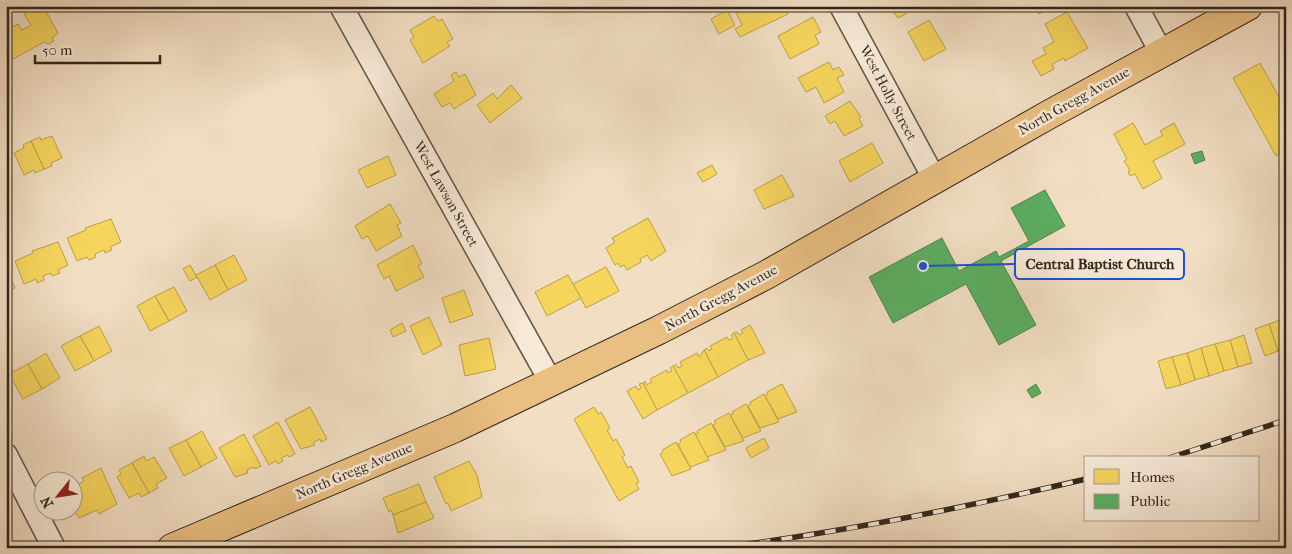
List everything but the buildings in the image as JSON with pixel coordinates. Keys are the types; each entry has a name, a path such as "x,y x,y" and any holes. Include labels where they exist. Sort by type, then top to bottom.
{"main road":[{"name":"North Gregg Avenue","path":"172,548 456,428 660,330 766,275 1161,52 1248,6"}],"street":[{"name":"West Lawson Street","path":"341,6 551,382"},
{"name":"West Holly Street","path":"841,6 935,180"},
{"path":"1136,6 1161,52"},
{"path":"6,455 54,548"}],"railway":[{"path":"1175,456 1286,420"},
{"path":"716,548 809,535 901,519 1084,479"}],"place":[{"name":"Central Baptist Church","path":"923,266"}]}
